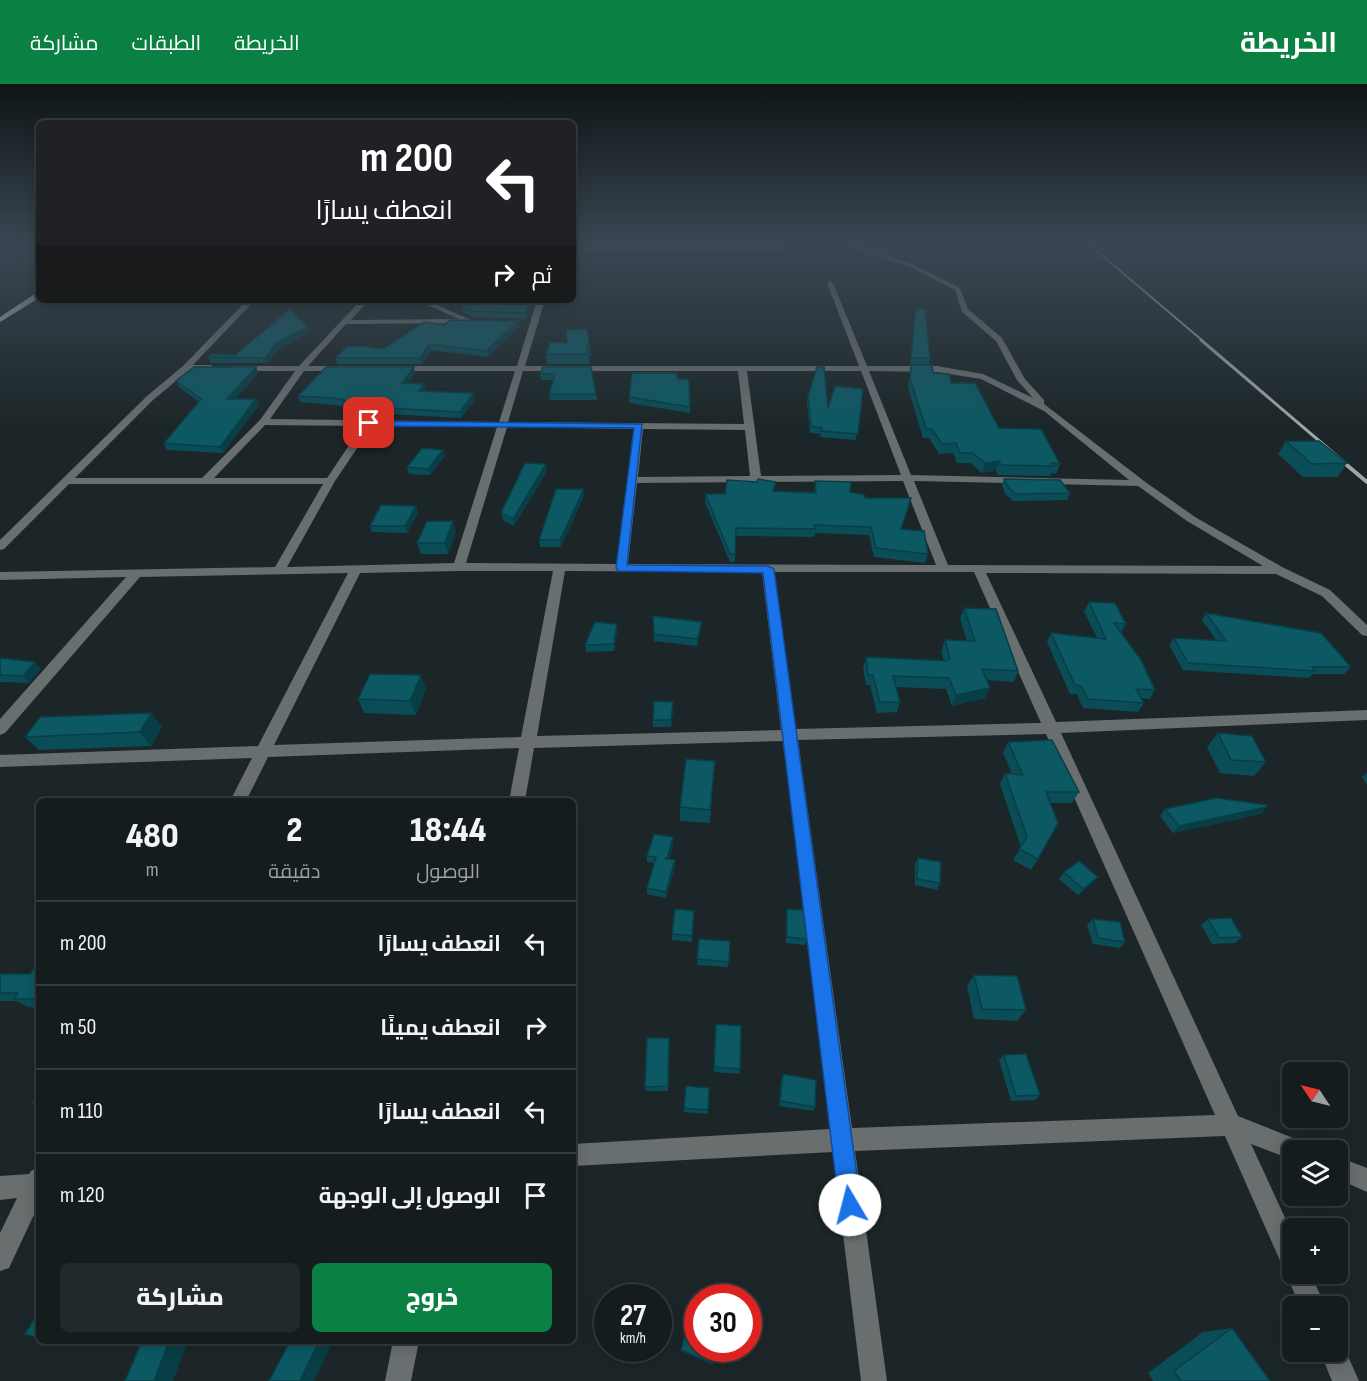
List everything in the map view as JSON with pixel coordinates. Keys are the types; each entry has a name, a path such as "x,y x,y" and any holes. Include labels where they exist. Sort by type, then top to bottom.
{"main road":[{"path":"0,320 21,307"}],"street":[{"path":"0,547 150,398 186,368 245,307"},
{"path":"205,481 263,422 303,367 359,307"},
{"path":"436,307 472,321"},
{"path":"459,567 519,368 528,322 537,307"},
{"path":"839,307 944,570"},
{"path":"964,307 999,340 1021,380 1047,409 1140,483 1191,519 1278,570 1326,593 1367,632"},
{"path":"345,321 482,321"},
{"path":"186,368 937,369 983,377 1047,409"},
{"path":"742,368 756,479"},
{"path":"263,422 748,426"},
{"path":"278,572 330,481 369,423"},
{"path":"622,568 639,426"},
{"path":"632,480 908,478 1140,483"},
{"path":"66,481 330,481"},
{"path":"0,576 459,567 1278,570"},
{"path":"518,798 560,568"},
{"path":"768,569 874,1381"},
{"path":"240,798 356,570"},
{"path":"979,570 1282,1237"},
{"path":"0,729 135,575"},
{"path":"0,761 789,733 1051,728 1367,715"},
{"path":"576,1155 841,1140 1232,1125 1282,1145"},
{"path":"1348,1172 1367,1180"},
{"path":"0,1188 36,1183"},
{"path":"0,1259 36,1187"},
{"path":"398,1381 405,1344"},
{"path":"1337,1362 1346,1381"}],"building":[{"path":"461,307 529,307 526,313 472,311"},
{"path":"290,309 307,327 275,344 265,358 208,357 212,354 235,355"},
{"path":"916,309 925,309 930,358 911,358"},
{"path":"450,320 518,321 486,351 429,344 420,358 336,358 346,347 363,346 383,349 424,322 445,325"},
{"path":"587,329 589,354 546,354 550,342 567,343 566,330"},
{"path":"911,365 932,365 933,373 949,374 951,383 975,383 999,428 1041,429 1060,464 1052,463 1054,466 1001,465 999,461 985,463 973,453 960,453 956,443 942,444 932,429 926,428 910,379"},
{"path":"194,367 256,367 227,399 256,399 220,447 164,443 201,399 176,381"},
{"path":"326,367 414,367 402,383 424,384 419,391 474,393 460,412 387,408 332,398 298,396"},
{"path":"543,367 591,367 596,394 549,394 555,374 540,374"},
{"path":"817,367 824,367 828,408 835,386 863,389 858,434 821,431 822,428 811,426 808,396"},
{"path":"632,373 677,373 677,379 689,379 690,407 629,397"},
{"path":"1286,441 1319,441 1347,463 1312,464"},
{"path":"422,448 443,450 428,469 407,467"},
{"path":"525,463 546,464 513,519 501,513"},
{"path":"758,479 776,482 773,491 816,493 815,481 851,482 850,492 865,495 865,498 911,498 901,529 924,531 928,554 876,548 871,527 814,525 815,529 736,528 735,554 730,554 705,494 725,494 727,480 757,482"},
{"path":"1004,479 1060,480 1070,493 1015,494"},
{"path":"556,489 584,489 560,540 539,540"},
{"path":"381,505 416,506 405,526 370,526"},
{"path":"427,521 453,521 445,543 417,543"},
{"path":"1089,602 1115,603 1126,624 1114,623 1141,660 1155,690 1136,689 1144,703 1088,699 1081,686 1075,685 1051,633 1106,639"},
{"path":"964,608 996,609 1018,671 982,669 990,688 956,695 949,678 893,676 900,702 880,702 873,675 868,675 866,657 947,661 950,659 945,640 975,641"},
{"path":"1206,613 1321,633 1351,667 1312,667 1315,671 1188,663 1174,638 1226,641"},
{"path":"653,616 702,622 697,639 654,634"},
{"path":"595,622 617,624 614,644 585,645"},
{"path":"0,658 35,662 23,676 0,675"},
{"path":"370,674 421,675 410,701 358,699"},
{"path":"654,701 673,702 671,720 653,720"},
{"path":"151,713 140,732 25,737 40,717"},
{"path":"1218,733 1252,736 1266,762 1231,760"},
{"path":"1052,740 1079,792 1046,792 1058,823 1038,859 1019,849 1027,837 1005,773 1023,775 1008,742"},
{"path":"686,759 715,761 710,810 680,807"},
{"path":"1217,798 1267,805 1267,807 1179,826 1165,809"},
{"path":"654,834 673,837 667,858 675,860 666,892 647,888 656,857 647,856"},
{"path":"918,858 941,862 940,883 917,879"},
{"path":"1079,861 1098,877 1083,889 1064,872"},
{"path":"675,909 694,911 692,936 672,934"},
{"path":"787,909 803,910 807,939 787,937"},
{"path":"1231,918 1242,937 1219,938 1208,919"},
{"path":"1093,919 1120,922 1125,942 1098,938"},
{"path":"699,939 730,941 729,962 697,959"},
{"path":"36,965 36,999 14,999 18,993 0,993 0,974 30,974"},
{"path":"974,975 1017,976 1026,1010 982,1009"},
{"path":"716,1024 741,1026 740,1069 714,1067"},
{"path":"647,1038 669,1038 668,1086 645,1087"},
{"path":"1026,1054 1040,1095 1016,1096 1004,1055"},
{"path":"783,1074 816,1080 815,1107 780,1101"},
{"path":"686,1086 709,1088 708,1110 684,1108"},
{"path":"36,1316 36,1337 25,1334"},
{"path":"1232,1328 1270,1381 1181,1381 1174,1371"},
{"path":"141,1344 168,1344 154,1381 125,1381"},
{"path":"288,1344 318,1344 300,1381 269,1381"}],"railway":[{"path":"1162,307 1203,341"},
{"path":"1201,340 1344,462"},
{"path":"1342,461 1367,482"}],"route":[{"path":"369,423 639,426 622,568 768,569 850,1205"}]}
